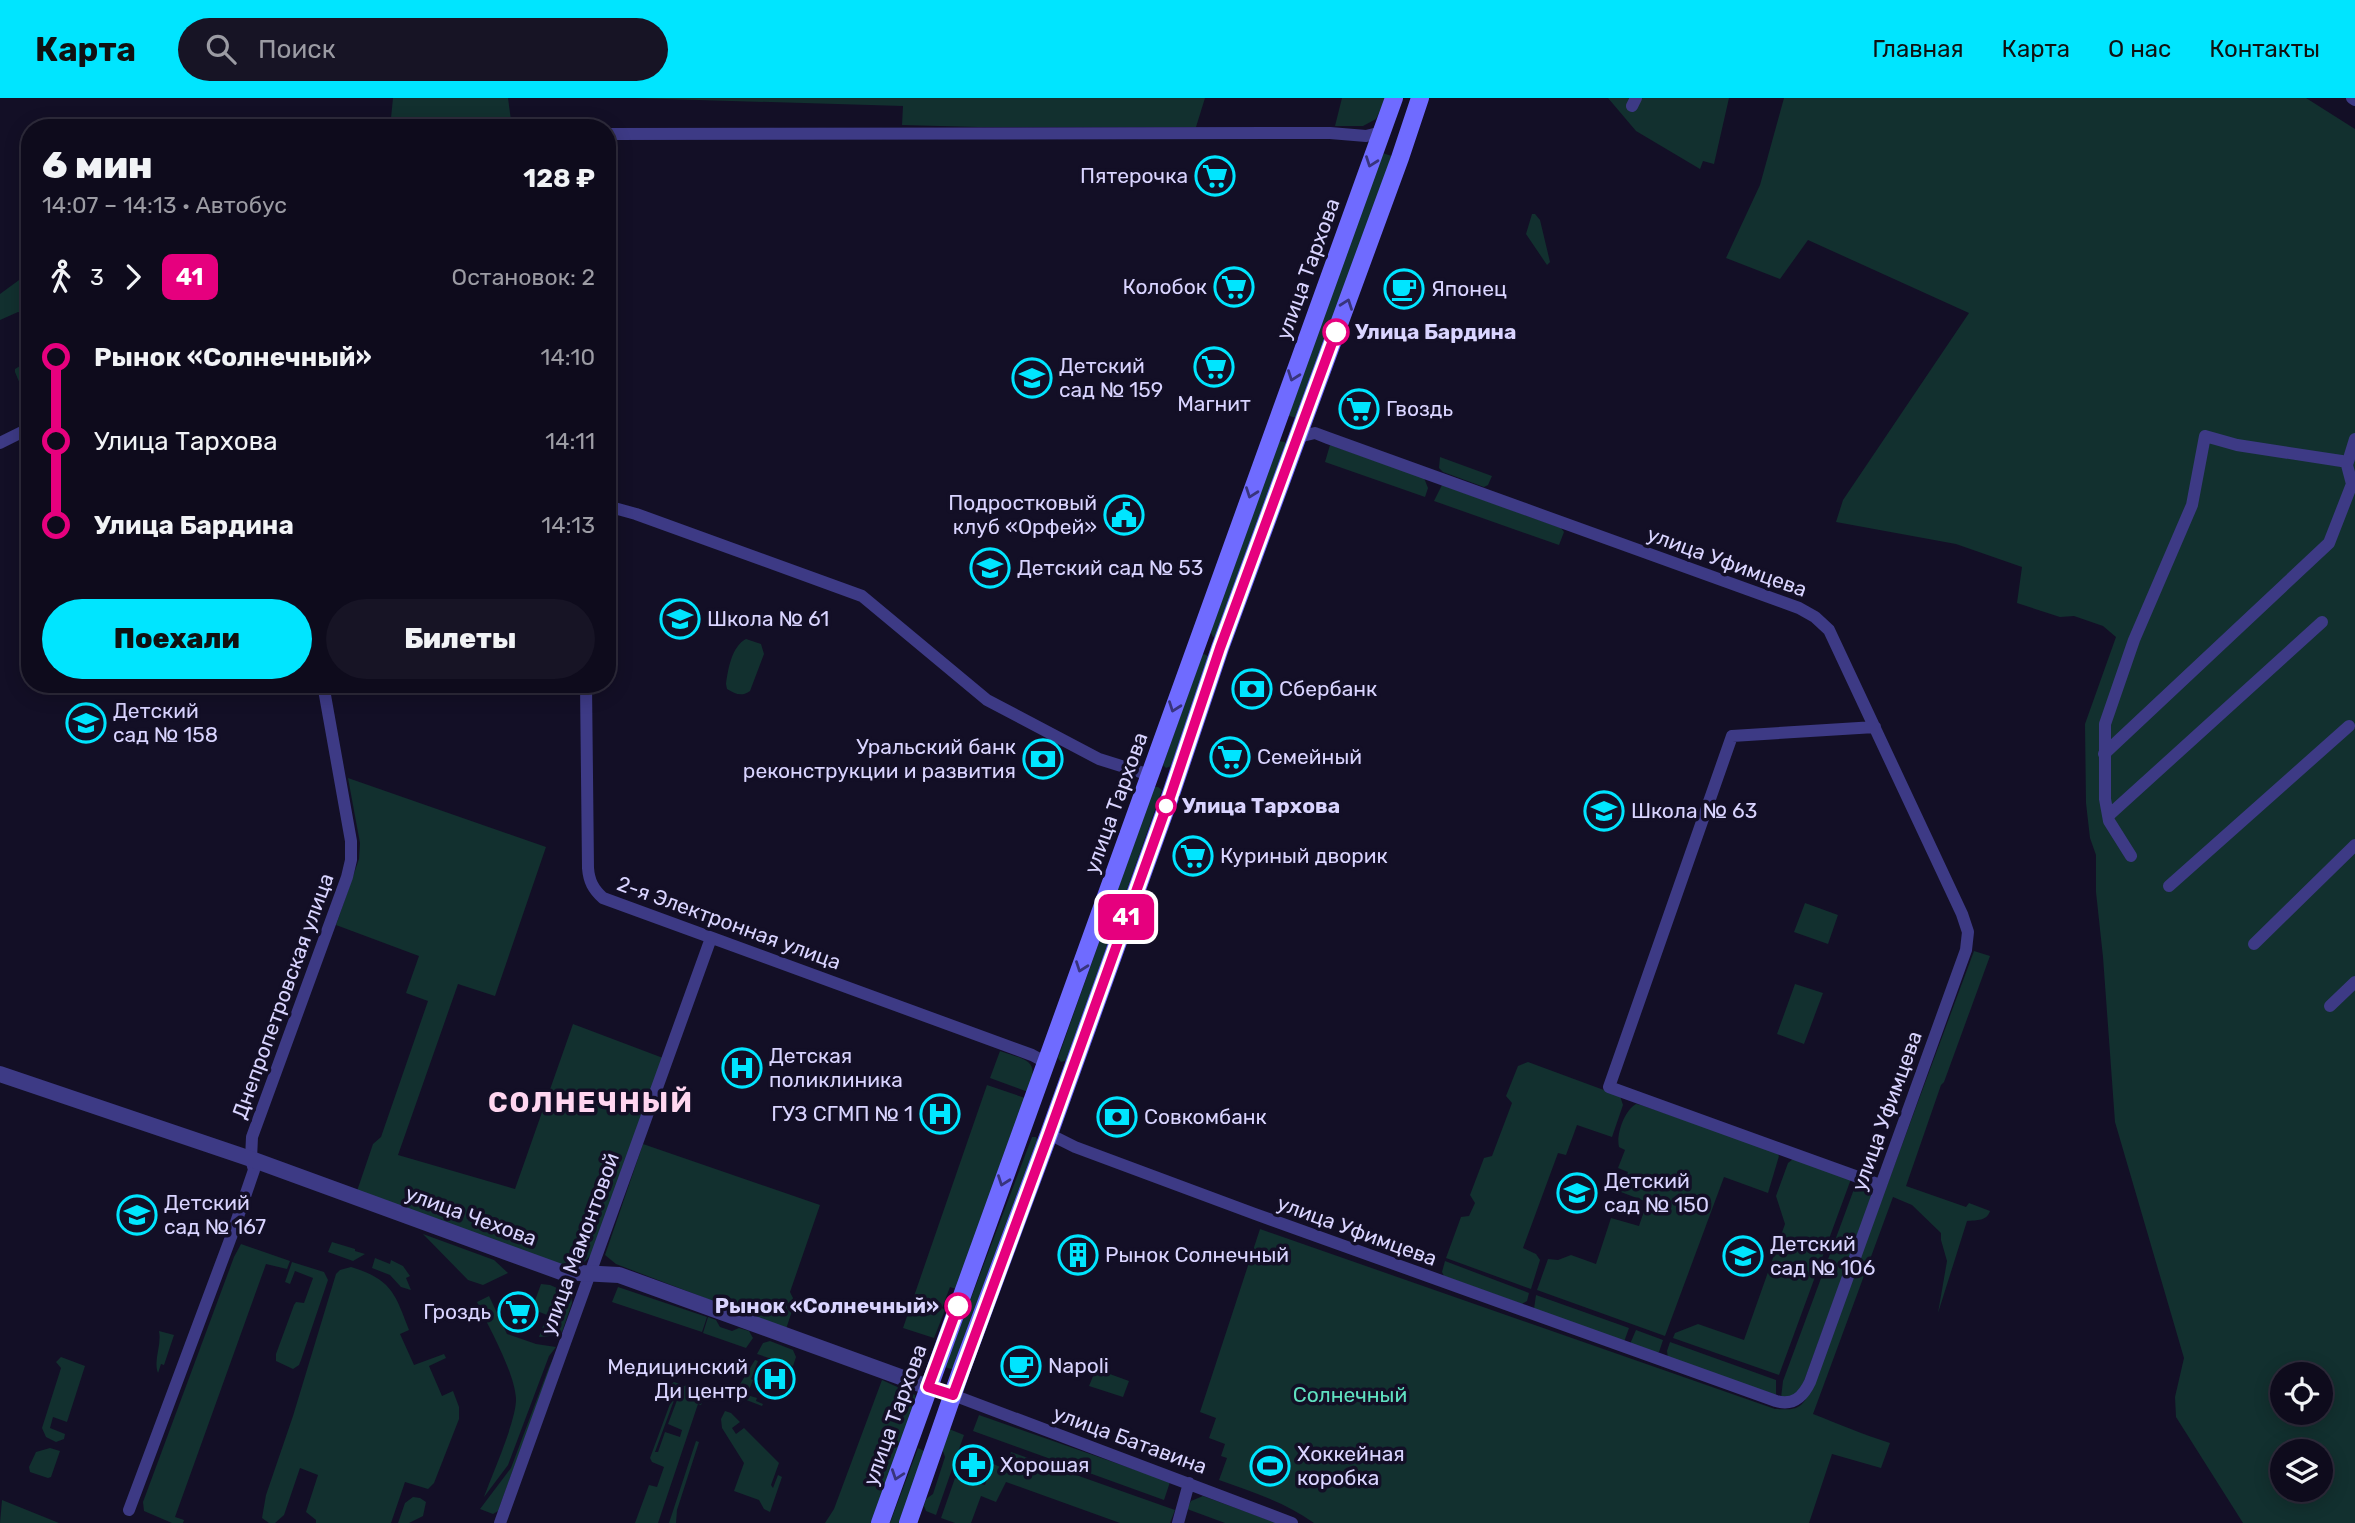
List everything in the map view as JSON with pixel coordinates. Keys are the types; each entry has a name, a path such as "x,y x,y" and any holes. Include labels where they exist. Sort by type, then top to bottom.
{"main road":[{"name":"улица Тархова","path":"880,1523 1394,98"},
{"path":"908,1523 1170,797 1220,648 1420,98"},
{"path":"1382,132 1405,136"},
{"path":"1274,429 1298,437"},
{"path":"1046,1063 1071,1072"},
{"path":"1024,1125 1049,1134"},
{"path":"928,1387 953,1395"},
{"path":"911,1435 936,1444"}],"street":[{"path":"616,134 1366,135 1382,132"},
{"path":"0,443 21,432"},
{"name":"улица Уфимцева","path":"1049,1134 1075,1147 1222,1202 1783,1403 1800,1398 1810,1382 1966,950 1968,932 1962,914 1823,622 1807,611 1315,433 1298,437"},
{"path":"2131,856 2108,816 2105,799 2105,724 2134,640 2192,505 2204,436 2237,445 2348,462"},
{"path":"2104,754 2329,543 2352,484 2348,462 2355,439"},
{"path":"616,508 862,596 988,700 1099,759 1150,775"},
{"path":"2108,816 2322,622"},
{"name":"Днепропетровская улица","path":"129,1510 231,1237 254,1170 251,1159 252,1137 347,877 351,841 325,693"},
{"name":"2-я Электронная улица","path":"586,693 589,880 603,898 1032,1055 1046,1063"},
{"path":"2169,886 2349,726"},
{"path":"1875,727 1732,736 1609,1087 1880,1185"},
{"path":"2254,944 2355,845"},
{"name":"улица Мамонтовой","path":"500,1523 711,937"},
{"path":"2330,1006 2355,982"},
{"name":"улица Чехова","path":"0,1074 251,1159 561,1272 620,1275 928,1387"},
{"name":"улица Батавина","path":"953,1395 1292,1523"},
{"path":"1178,1523 1189,1483"}],"green space":[{"path":"393,98 508,98 511,119 391,119"},
{"path":"633,98 1205,98 1196,127 977,127 902,125 903,106"},
{"path":"1342,98 1386,98 1376,119 1363,126 1335,126"},
{"path":"1608,98 1729,98 1714,164 1703,161 1700,169 1636,131"},
{"path":"1784,98 2306,98 2355,129 2355,1523 2243,1523 2176,1417 2175,1397 2184,1358 2115,1122 2096,892 2096,855 2090,838 2086,803 2085,724 2116,637 2103,626 2074,616 2060,617 2017,603 2022,567 1956,544 1836,522 1843,500 1969,313 1808,240 1780,279 1726,258 1760,185"},
{"path":"1382,153 1392,156 1296,418 1287,415"},
{"path":"1532,214 1540,220 1550,262 1547,265 1526,234"},
{"path":"21,279 21,313 0,320 0,294"},
{"path":"21,365 21,386 15,372"},
{"path":"1278,441 1285,442 1286,446 1217,636 1213,637 1210,631"},
{"path":"1330,445 1424,478 1428,488 1425,497 1325,462"},
{"path":"1440,457 1492,476 1488,485 1484,487 1443,472 1439,468"},
{"path":"1442,485 1561,528 1564,532 1559,545 1434,501"},
{"path":"746,639 761,644 764,654 750,691 738,694 727,689 726,684 734,652"},
{"path":"1204,654 1208,656 1208,661 1171,766 1166,768 1163,765"},
{"path":"348,778 546,847 495,996 458,984 398,1155 515,1189 573,1024 663,1058 593,1253 581,1266 564,1266 357,1191 373,1144 381,1137 428,1001 406,993 419,956 336,925 359,859 360,843"},
{"path":"1154,787 1162,790 1067,1060 1061,1062 1058,1058"},
{"path":"1805,903 1838,915 1828,944 1794,932"},
{"name":"Солнечный","path":"1974,951 1990,956 1906,1186 1966,1207 1969,1203 1990,1211 1984,1218 1967,1221 1938,1313 1947,1261 1941,1233 1912,1205 1893,1197 1813,1414 1890,1443 1881,1468 1832,1454 1809,1523 1314,1523 1280,1503 1219,1480 1227,1458 1221,1456 1225,1444 1209,1438 1216,1418 1200,1412 1260,1229 1775,1409 1793,1409 1801,1405 1811,1390"},
{"path":"1795,984 1823,993 1804,1044 1777,1034"},
{"path":"1000,1051 1024,1060 1032,1067 1028,1092 990,1078"},
{"path":"1528,1062 1620,1096 1623,1105 1612,1137 1577,1125 1566,1155 1558,1153 1523,1248 1536,1254 1540,1260 1531,1289 1446,1258 1461,1217 1469,1216 1475,1203 1470,1195 1484,1158 1492,1156 1512,1103 1506,1096 1518,1066"},
{"path":"987,1085 1025,1098 956,1289 950,1287 942,1308 945,1310 934,1338 903,1328"},
{"path":"1636,1104 1776,1152 1779,1156 1768,1193 1724,1177 1665,1336 1537,1290 1548,1259 1558,1260 1571,1255 1596,1264 1611,1218 1639,1226 1647,1202 1621,1192 1628,1172 1618,1168 1625,1150 1619,1147 1620,1130 1628,1112"},
{"path":"1032,1137 1036,1137 1038,1142 954,1370 945,1367"},
{"path":"643,1144 820,1205 790,1292 795,1302 786,1329 616,1264 605,1255"},
{"path":"1793,1159 1851,1179 1779,1375 1673,1338 1675,1333 1698,1324 1744,1340 1785,1224 1776,1196 1788,1163"},
{"path":"1857,1181 1871,1187 1873,1194 1800,1392 1781,1398 1783,1381"},
{"path":"423,1234 494,1260 508,1273 483,1285 468,1280"},
{"path":"332,1242 365,1254 353,1261 328,1252"},
{"path":"241,1244 290,1261 287,1269 266,1264 175,1517 184,1520 183,1523 172,1523 144,1511 143,1502"},
{"path":"375,1258 390,1264 391,1260 403,1266 410,1276 406,1278 411,1290 401,1287 390,1275 372,1268"},
{"path":"1445,1261 1529,1293 1527,1301 1522,1304 1444,1276 1442,1272"},
{"path":"292,1262 324,1272 328,1280 301,1360 293,1369 276,1361 276,1354 294,1305 296,1302 304,1303 313,1278 295,1271 290,1284 285,1282"},
{"path":"351,1267 375,1277 390,1289 409,1330 400,1334 414,1365 444,1354 446,1358 429,1366 442,1396 453,1391 459,1407 459,1419 434,1483 428,1489 405,1482 391,1523 316,1523 306,1512 318,1475 300,1468 284,1515 275,1523 269,1523 262,1518 266,1495 336,1274"},
{"path":"541,1284 571,1294 572,1303 561,1335 539,1337 547,1315 532,1309"},
{"path":"618,1287 707,1317 702,1332 612,1302"},
{"path":"1536,1295 1629,1328 1624,1342 1534,1309"},
{"path":"489,1296 507,1334 536,1344 556,1347 549,1356 508,1465 484,1497 508,1433 516,1398 506,1363 477,1302"},
{"path":"708,1317 716,1320 720,1327 732,1331 739,1328 749,1331 753,1338 746,1348 703,1333"},
{"path":"1636,1330 1663,1340 1659,1352 1630,1344"},
{"path":"159,1331 174,1335 164,1365 161,1364 158,1373 156,1363"},
{"path":"770,1341 793,1350 796,1357 793,1366 757,1354 763,1343"},
{"path":"1670,1342 1776,1380 1776,1395 1668,1358"},
{"path":"555,1355 498,1511 493,1514 480,1509 511,1468"},
{"path":"61,1357 85,1366 67,1422 53,1417 50,1428 65,1434 64,1439 56,1442 46,1437 42,1428 61,1368 56,1362"},
{"path":"755,1360 758,1361 747,1395 757,1398 756,1401 763,1404 762,1406 736,1396 737,1389"},
{"path":"1096,1369 1129,1381 1123,1397 1089,1386"},
{"path":"882,1380 915,1395 916,1401 871,1523 825,1523 834,1509"},
{"path":"674,1382 680,1384 655,1452 658,1452 665,1432 680,1437 682,1430 668,1424 682,1387 687,1385 705,1395 701,1405 698,1404 658,1523 635,1523 649,1485 657,1487 664,1467 652,1462 650,1458 674,1393 667,1389"},
{"path":"725,1411 740,1422 732,1428 736,1434 744,1428 779,1463 771,1485 773,1488 778,1475 782,1477 770,1512 764,1509 759,1500 734,1491 744,1463 722,1428 721,1419"},
{"path":"979,1415 1170,1482 1164,1500 973,1431"},
{"path":"949,1429 964,1435 936,1515 926,1511 924,1506 926,1499 933,1494 945,1457 942,1448"},
{"path":"696,1441 699,1442 677,1510 676,1523 669,1523"},
{"path":"50,1448 60,1451 51,1477 30,1472 29,1467 36,1452"},
{"path":"918,1448 924,1451 900,1523 890,1523"},
{"path":"1011,1452 1175,1510 1170,1523 1120,1523 1006,1482 996,1502 981,1496 971,1523 955,1523 941,1518 955,1478 985,1485 989,1463 970,1456 972,1455 1005,1469"},
{"path":"1203,1496 1277,1523 1225,1523 1187,1509 1191,1501"},
{"path":"413,1497 426,1502 423,1516 409,1523 398,1523 405,1503"},
{"path":"2,1500 59,1523 0,1523"}],"bus line":[{"name":"41","path":"958,1306 928,1387 953,1395 1336,332"}],"place":[{"name":"Пятерочка","path":"1215,176"},
{"name":"Колобок","path":"1234,287"},
{"name":"Японец","path":"1404,289"},
{"name":"Улица Бардина","path":"1336,332"},
{"name":"Магнит","path":"1214,367"},
{"name":"Детский сад № 159","path":"1032,378"},
{"name":"Гвоздь","path":"1359,409"},
{"name":"Подростковый клуб «Орфей»","path":"1124,515"},
{"name":"Детский сад № 53","path":"990,568"},
{"name":"Школа № 61","path":"680,619"},
{"name":"Сбербанк","path":"1252,689"},
{"name":"Детский сад № 158","path":"86,723"},
{"name":"Семейный","path":"1230,757"},
{"name":"Уральский банк реконструкции и развития","path":"1043,759"},
{"name":"Улица Тархова","path":"1166,806"},
{"name":"Школа № 63","path":"1604,811"},
{"name":"Куриный дворик","path":"1193,856"},
{"name":"Детская поликлиника","path":"742,1068"},
{"name":"ГУЗ СГМП № 1","path":"940,1114"},
{"name":"Совкомбанк","path":"1117,1117"},
{"name":"Детский сад № 150","path":"1577,1193"},
{"name":"Детский сад № 167","path":"137,1215"},
{"name":"Рынок Солнечный","path":"1078,1255"},
{"name":"Детский сад № 106","path":"1743,1256"},
{"name":"Рынок «Солнечный»","path":"958,1306"},
{"name":"Гроздь","path":"518,1312"},
{"name":"Napoli","path":"1021,1366"},
{"name":"Медицинский Ди центр","path":"775,1379"},
{"name":"Хорошая","path":"973,1465"},
{"name":"Хоккейная коробка","path":"1270,1466"}],"district":[{"name":"СОЛНЕЧНЫЙ","path":"591,1102"}]}
